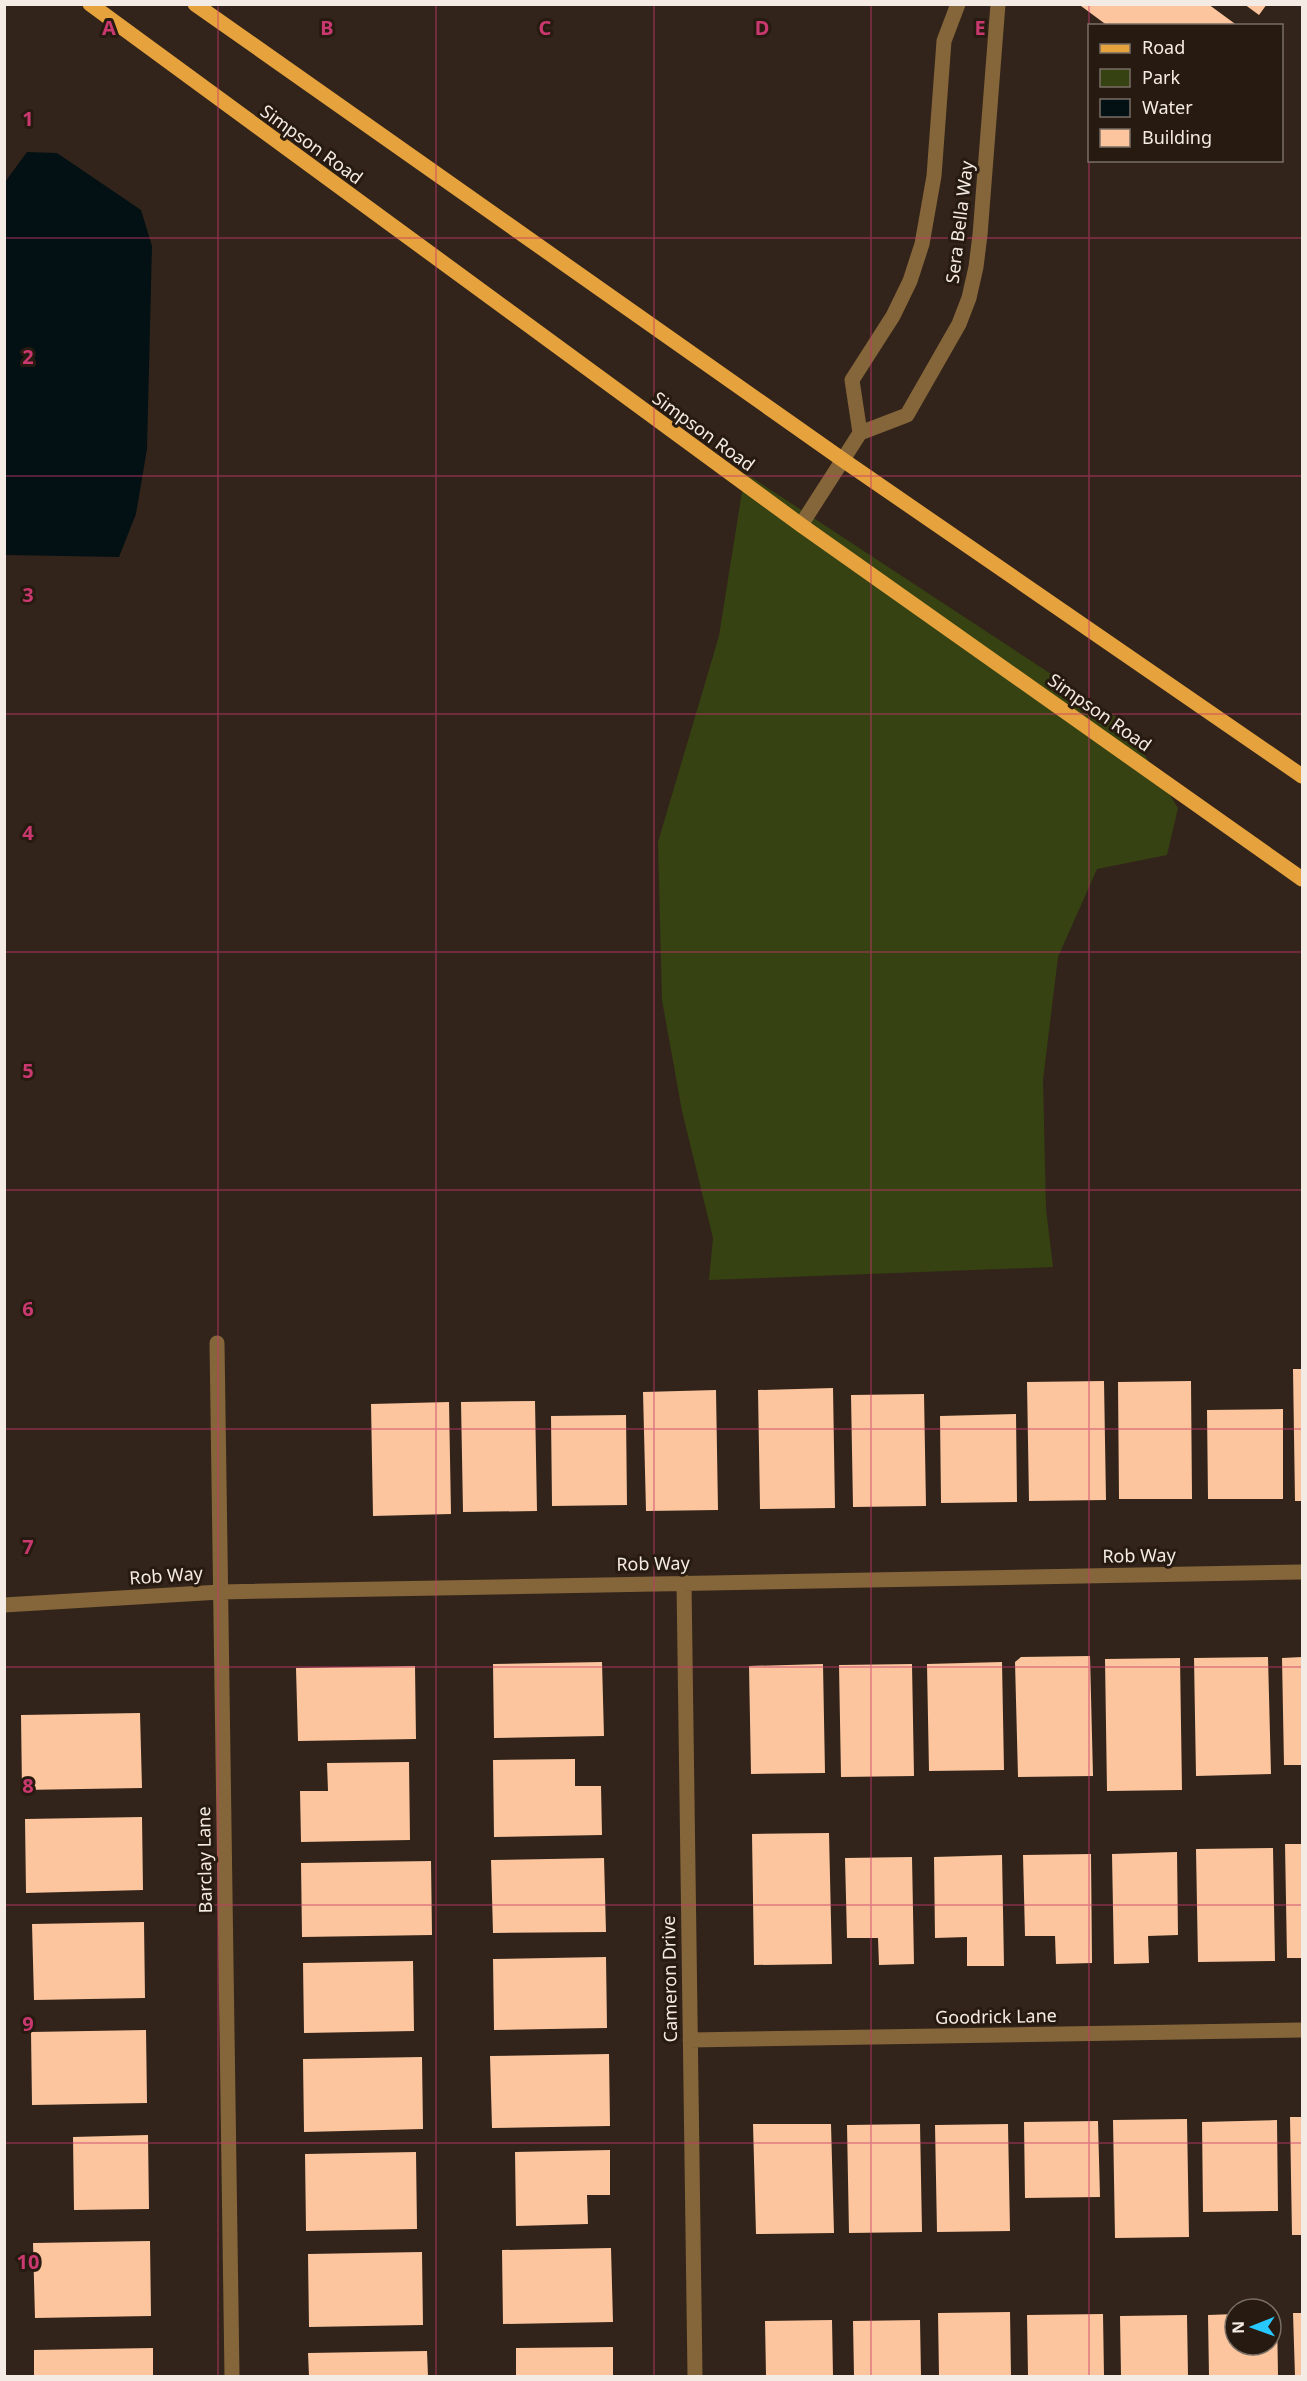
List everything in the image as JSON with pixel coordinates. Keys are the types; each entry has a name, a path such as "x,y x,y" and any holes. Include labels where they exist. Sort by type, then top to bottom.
{"main road":[{"name":"Simpson Road","path":"90,4 801,525 1302,879"},
{"path":"195,4 843,460 1302,776"}],"street":[{"name":"Sera Bella Way","path":"958,4 944,41 934,176 922,244 910,281 897,307 852,380 860,433 907,415 942,355 969,298 980,235 998,4"},
{"path":"801,525 860,433"},
{"name":"Barclay Lane","path":"217,1342 232,2376"},
{"name":"Rob Way","path":"4,1605 220,1592 1302,1572"},
{"name":"Cameron Drive","path":"684,1582 694,2376"},
{"name":"Goodrick Lane","path":"690,2040 1302,2030"}],"green space":[{"path":"745,473 1124,722 1178,808 1167,855 1097,869 1058,957 1043,1080 1046,1209 1053,1267 709,1280 713,1238 682,1111 662,1000 658,842 719,636"}],"water":[{"path":"27,152 57,153 141,210 152,246 147,449 136,514 119,557 6,555 5,553 5,182"}],"building":[{"path":"1082,4 1208,4 1235,24 1105,24 1081,6"},
{"path":"1244,4 1267,4 1259,15"},
{"path":"1293,1369 1302,1369 1302,1501 1295,1501"},
{"path":"1104,1381 1106,1500 1029,1501 1027,1382"},
{"path":"1191,1381 1192,1499 1119,1499 1118,1382"},
{"path":"833,1388 835,1508 760,1509 758,1390"},
{"path":"716,1390 718,1510 646,1511 643,1392"},
{"path":"924,1394 926,1506 853,1507 851,1395"},
{"path":"535,1401 537,1511 463,1512 461,1402"},
{"path":"449,1402 451,1514 373,1516 371,1404"},
{"path":"1283,1409 1283,1499 1208,1499 1207,1410"},
{"path":"1016,1414 1017,1502 941,1503 940,1416"},
{"path":"626,1415 627,1505 552,1506 551,1416"},
{"path":"1090,1656 1093,1776 1018,1777 1015,1662 1021,1657"},
{"path":"1268,1657 1271,1774 1196,1776 1194,1658"},
{"path":"1302,1657 1302,1765 1284,1765 1282,1658"},
{"path":"1180,1658 1182,1790 1107,1791 1105,1659"},
{"path":"602,1662 604,1736 494,1738 493,1664"},
{"path":"1002,1662 1004,1770 929,1771 927,1664"},
{"path":"823,1664 825,1773 751,1774 749,1666"},
{"path":"912,1664 914,1776 841,1777 839,1665"},
{"path":"415,1666 416,1739 298,1741 296,1668"},
{"path":"140,1713 142,1788 22,1790 21,1715"},
{"path":"575,1759 575,1786 601,1786 602,1835 494,1837 493,1760"},
{"path":"409,1762 410,1840 301,1842 300,1791 328,1791 327,1763"},
{"path":"142,1817 143,1890 26,1893 25,1819"},
{"path":"829,1833 832,1964 754,1965 752,1834"},
{"path":"1285,1844 1302,1844 1302,1958 1287,1958"},
{"path":"1273,1848 1275,1961 1198,1962 1196,1849"},
{"path":"1177,1852 1178,1935 1148,1936 1149,1963 1114,1964 1112,1854"},
{"path":"1091,1854 1092,1963 1056,1964 1055,1936 1025,1936 1023,1855"},
{"path":"1002,1855 1004,1966 967,1966 967,1937 935,1938 934,1857"},
{"path":"912,1857 914,1964 879,1965 878,1938 847,1938 845,1858"},
{"path":"604,1858 606,1932 493,1933 491,1860"},
{"path":"431,1861 432,1935 302,1937 301,1863"},
{"path":"144,1922 145,1998 34,2000 32,1924"},
{"path":"606,1957 607,2028 494,2030 493,1959"},
{"path":"413,1961 414,2031 304,2033 303,1963"},
{"path":"146,2030 147,2103 32,2105 31,2032"},
{"path":"609,2054 610,2126 492,2128 490,2056"},
{"path":"422,2057 423,2129 304,2132 303,2059"},
{"path":"1290,2117 1302,2117 1302,2235 1292,2235"},
{"path":"1187,2119 1189,2237 1115,2238 1113,2120"},
{"path":"1277,2120 1278,2211 1203,2212 1202,2122"},
{"path":"1098,2121 1100,2197 1025,2198 1024,2122"},
{"path":"753,2124 831,2124 834,2233 756,2234"},
{"path":"920,2124 922,2232 849,2233 847,2125"},
{"path":"1008,2124 1010,2231 937,2232 935,2125"},
{"path":"148,2135 149,2209 74,2210 73,2137"},
{"path":"610,2150 610,2195 587,2195 588,2224 516,2226 515,2152"},
{"path":"416,2152 417,2229 306,2231 305,2154"},
{"path":"150,2241 151,2316 35,2318 33,2243"},
{"path":"611,2248 613,2322 503,2324 502,2250"},
{"path":"422,2252 423,2325 309,2327 308,2254"},
{"path":"1010,2312 1011,2376 939,2376 938,2313"},
{"path":"1293,2313 1302,2313 1302,2376 1295,2376"},
{"path":"1103,2314 1104,2376 1028,2376 1027,2315"},
{"path":"1223,2314 1223,2357 1278,2357 1278,2376 1209,2376 1208,2315"},
{"path":"1187,2315 1188,2376 1121,2376 1120,2316"},
{"path":"832,2320 833,2376 766,2376 765,2321"},
{"path":"920,2320 921,2376 854,2376 853,2321"},
{"path":"613,2347 613,2376 516,2376 516,2348"},
{"path":"153,2348 153,2376 34,2376 34,2350"},
{"path":"427,2351 428,2376 309,2376 308,2353"}]}
